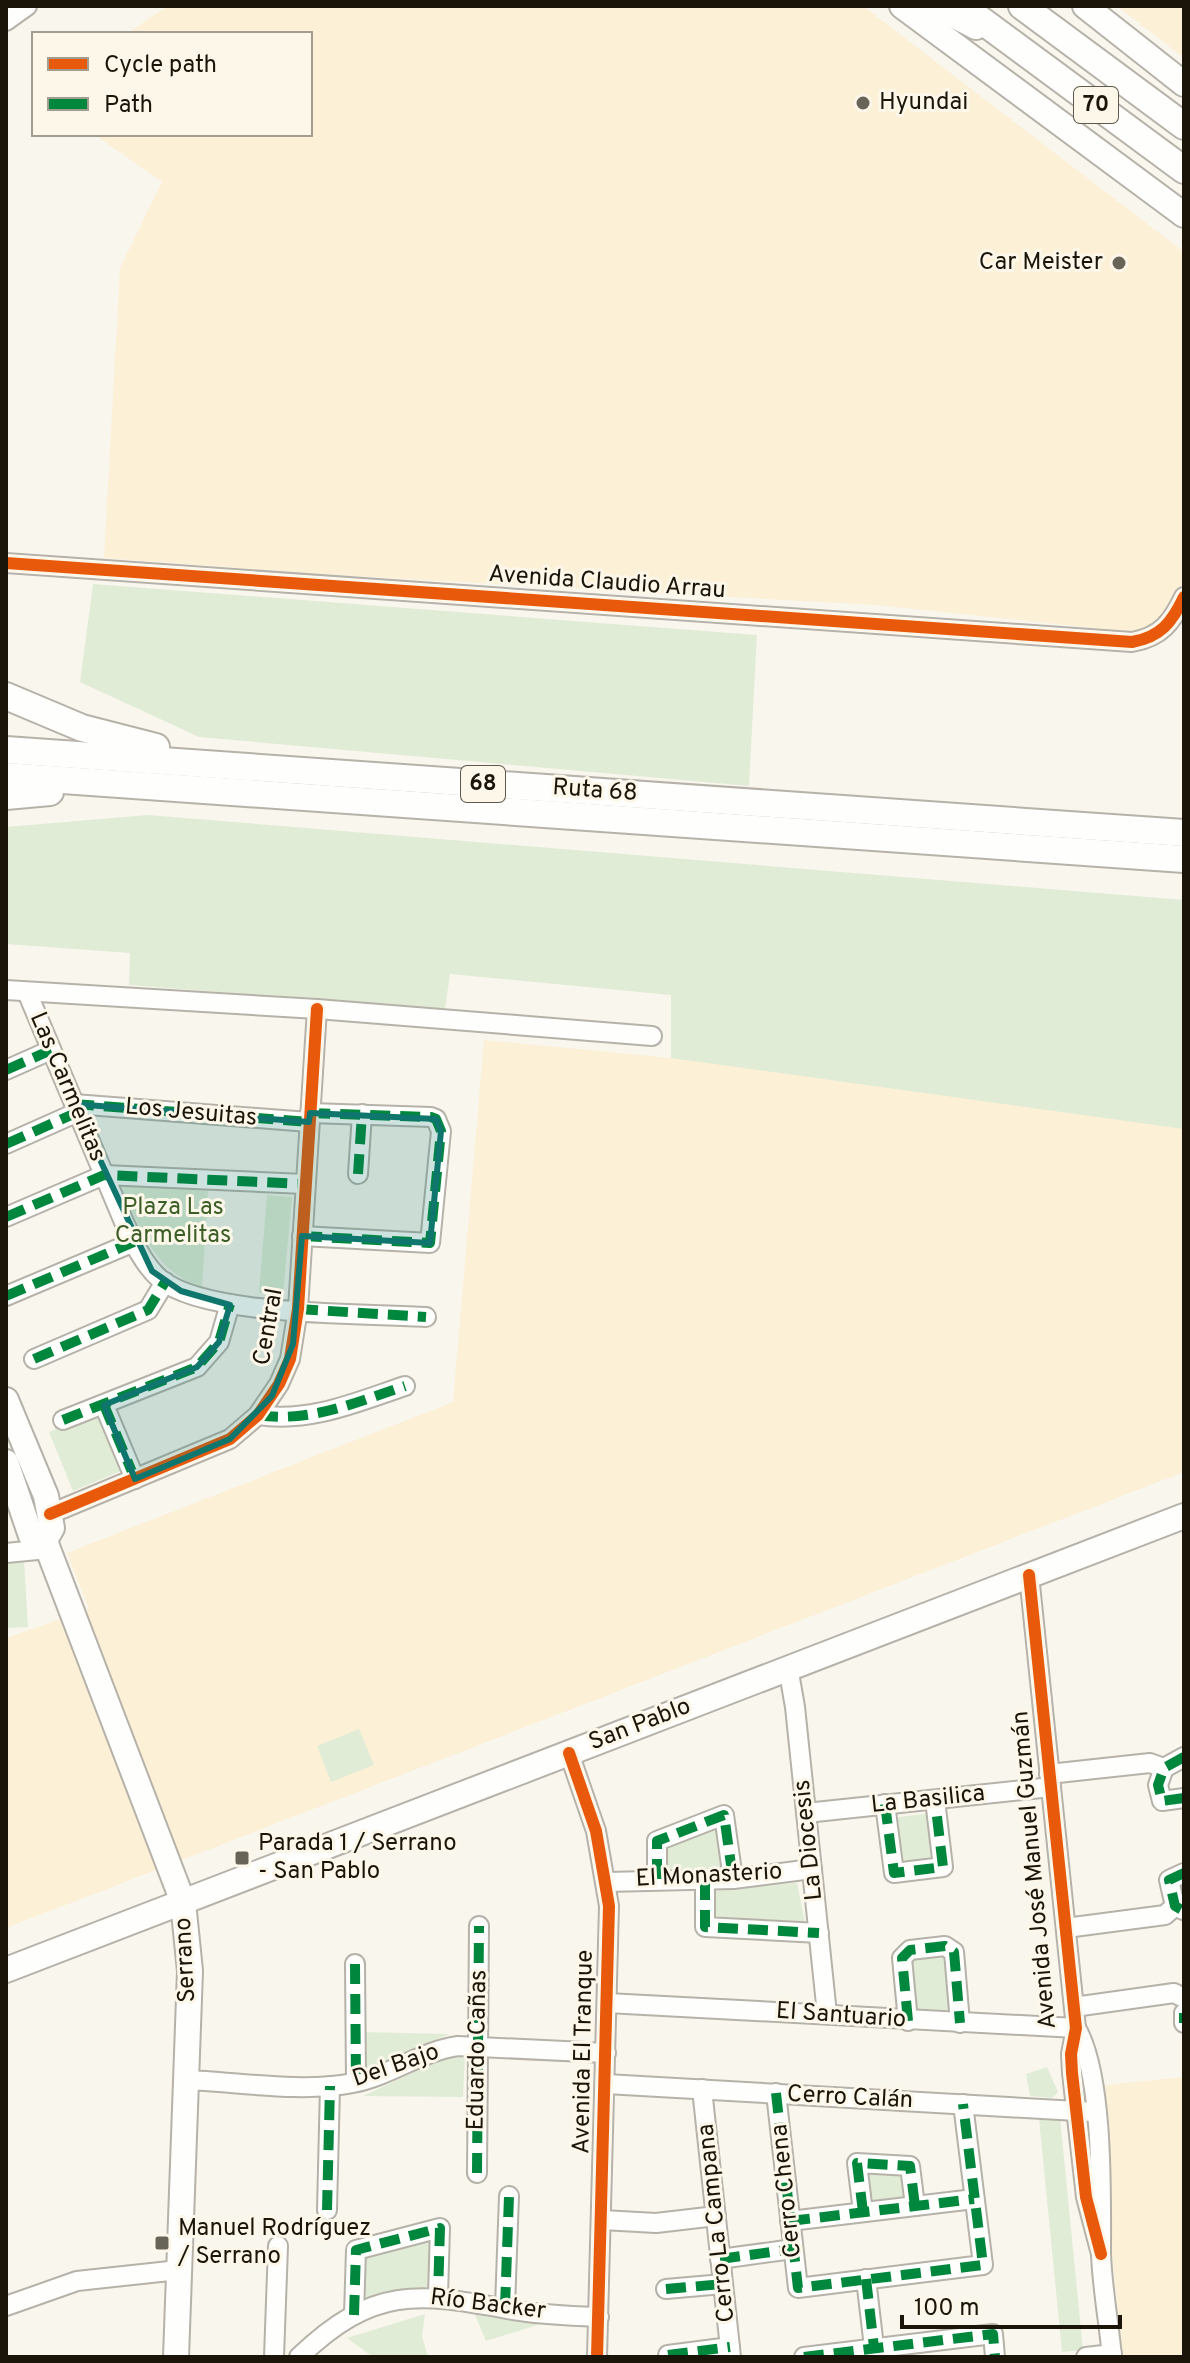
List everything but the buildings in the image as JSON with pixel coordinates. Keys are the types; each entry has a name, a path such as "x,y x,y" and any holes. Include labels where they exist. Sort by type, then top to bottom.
{"highway":[{"path":"938,6 1009,40"},
{"name":"70","path":"962,6 1184,170"},
{"name":"70","path":"1022,6 1184,126"},
{"path":"6,696 82,728 130,743 294,770"},
{"name":"Ruta 68","path":"6,750 1184,833"},
{"name":"Ruta 68","path":"6,776 1184,859"},
{"path":"6,796 133,785"}],"main road":[{"path":"902,6 1184,215"},
{"path":"1085,6 1184,84"},
{"path":"6,1400 50,1514 52,1528 46,1544"},
{"name":"Serrano","path":"6,1462 31,1536 46,1544 183,1902 190,1971 176,2357"},
{"name":"San Pablo","path":"6,1970 1184,1516"}],"street":[{"path":"6,21 27,6"},
{"name":"Avenida Claudio Arrau","path":"6,563 1132,642 1156,636 1168,626 1184,597"},
{"path":"6,990 317,1009 652,1036"},
{"name":"Las Carmelitas","path":"27,992 134,1242 152,1271 165,1282 191,1296 230,1304 426,1317"},
{"name":"Central","path":"50,1514 217,1446 258,1415 285,1372 298,1309 317,1009"},
{"path":"6,1070 51,1050"},
{"name":"Los Jesuitas","path":"6,1144 76,1108 310,1118 362,1114 431,1117 440,1124 430,1243 302,1236"},
{"path":"358,1174 362,1114"},
{"path":"6,1217 104,1175 304,1184"},
{"path":"6,1296 134,1242"},
{"path":"34,1359 148,1310 165,1282"},
{"path":"63,1420 197,1367 219,1342 230,1304"},
{"path":"258,1415 287,1419 308,1416 405,1386"},
{"path":"104,1405 135,1479"},
{"path":"6,1553 46,1544"},
{"name":"Avenida José Manuel Guzmán","path":"1029,1575 1076,2028 1071,2054 1085,2112 1086,2197 1101,2254 1112,2355"},
{"name":"La Diocesis","path":"788,1667 827,2014"},
{"name":"Avenida El Tranque","path":"569,1753 596,1831 606,1882 606,2084 597,2357"},
{"path":"1184,1757 1164,1768 1158,1785 1162,1801 1184,1798"},
{"name":"La Basilica","path":"806,1813 935,1800 1150,1763 1164,1768"},
{"path":"885,1804 894,1873 943,1867 935,1800"},
{"path":"657,1879 657,1841 724,1815 733,1879"},
{"name":"El Monasterio","path":"606,1882 733,1879 812,1869"},
{"path":"1066,1928 1165,1915 1180,1908 1169,1880 1184,1873"},
{"path":"705,1880 705,1927 819,1933"},
{"name":"Eduardo Cañas","path":"477,2173 479,1926"},
{"path":"908,2021 902,1958 910,1950 945,1946 954,1952 960,2023"},
{"path":"355,1964 356,2082"},
{"path":"1074,2007 1174,1993 1184,1998"},
{"name":"El Santuario","path":"607,2003 1076,2028"},
{"path":"1184,2013 1184,2023"},
{"name":"Del Bajo","path":"186,2080 330,2086 356,2082 437,2050 479,2045 606,2053"},
{"name":"Cerro Calán","path":"606,2084 1085,2112"},
{"path":"327,2210 330,2086"},
{"name":"Cerro La Campana","path":"702,2089 730,2352"},
{"name":"Cerro Chena","path":"776,2093 798,2288 866,2279"},
{"path":"874,2347 866,2279 983,2265 963,2104"},
{"path":"863,2212 857,2163 910,2166 915,2206"},
{"path":"505,2307 509,2196"},
{"path":"790,2221 974,2199"},
{"path":"602,2220 656,2223 716,2216"},
{"path":"354,2315 356,2250 440,2228 438,2296"},
{"path":"274,2357 278,2246"},
{"path":"720,2259 793,2249"},
{"path":"6,2306 77,2281 179,2270"},
{"path":"666,2289 723,2284"},
{"name":"Río Backer","path":"299,2357 332,2328 354,2315 398,2299 438,2296 599,2317"},
{"path":"804,2357 993,2334 995,2357"},
{"path":"668,2355 730,2352"},
{"path":"1086,2357 1112,2355"}],"highlighted area":[{"path":"74,1104 309,1122 310,1113 436,1119 441,1131 430,1243 302,1236 293,1344 272,1396 230,1439 135,1479 104,1405 197,1367 219,1342 230,1305 181,1291 152,1271"}],"shaded area":[{"path":"167,6 863,6 1184,252 1184,578 1167,619 1141,633 876,605 336,575 104,558 120,268 162,182 97,136 312,136 312,32 130,32"},
{"path":"1117,6 1184,6 1184,58"},
{"path":"484,1040 671,1058 1184,1095 1184,1472 6,1928 6,1638 89,1609 67,1553 453,1402"},
{"path":"1184,2077 1184,2357 1123,2357 1094,2086"}],"green space":[{"path":"93,584 757,635 749,786 199,737 80,682"},
{"path":"148,815 1184,900 1184,1129 671,1058 671,995 450,974 445,1010 129,985 130,953 6,944 6,827"},
{"name":"Plaza Las Carmelitas","path":"120,1184 208,1191 202,1287 185,1280 160,1259 141,1231"},
{"name":"Plaza Las Carmelitas","path":"267,1195 292,1197 283,1295 259,1293"},
{"path":"102,1411 126,1469 73,1491 49,1432"},
{"path":"24,1560 28,1627 6,1628 6,1561"},
{"path":"359,1729 374,1765 331,1782 317,1746"},
{"path":"932,1813 939,1862 898,1868 892,1818"},
{"path":"720,1825 727,1868 663,1870 662,1845"},
{"path":"797,1883 806,1927 712,1922 711,1891"},
{"path":"944,1953 952,2010 914,2010 908,1961 915,1955"},
{"path":"361,2032 450,2034 361,2070"},
{"path":"465,2055 463,2097 363,2096 439,2060"},
{"path":"1047,2067 1058,2092 1052,2098 1030,2096 1026,2074"},
{"path":"1060,2117 1083,2350 1062,2352 1039,2119"},
{"path":"865,2171 904,2172 909,2198 869,2203"},
{"path":"432,2235 433,2285 359,2306 362,2256"},
{"path":"425,2314 422,2336 428,2357 373,2357 347,2338"},
{"path":"475,2315 544,2323 486,2341"}],"marked path":[{"path":"6,1070 51,1050"},
{"path":"74,1104 309,1122"},
{"path":"6,1144 78,1112"},
{"path":"302,1236 430,1243 441,1131 436,1119 431,1117 310,1113"},
{"path":"358,1174 362,1114"},
{"path":"6,1217 104,1175 304,1184"},
{"path":"6,1296 134,1242"},
{"path":"34,1359 148,1310 165,1282"},
{"path":"63,1420 197,1367 219,1342 230,1304"},
{"path":"298,1309 426,1317"},
{"path":"258,1415 315,1414 405,1386"},
{"path":"104,1405 135,1479"},
{"path":"1184,1757 1164,1768 1158,1785 1162,1801 1184,1798"},
{"path":"885,1804 894,1873 943,1867 935,1800"},
{"path":"657,1879 657,1841 724,1815 733,1879"},
{"path":"1184,1873 1169,1880 1175,1906 1184,1911"},
{"path":"705,1880 705,1927 819,1933"},
{"path":"477,2173 479,1926"},
{"path":"908,2021 902,1958 910,1950 945,1946 954,1952 960,2023"},
{"path":"355,1964 356,2082"},
{"path":"1184,2013 1184,2023"},
{"path":"327,2210 330,2086"},
{"path":"776,2093 798,2288 983,2265 963,2104"},
{"path":"863,2212 857,2163 910,2166 915,2206"},
{"path":"505,2307 509,2196"},
{"path":"790,2221 974,2199"},
{"path":"354,2315 356,2250 440,2228 438,2296"},
{"path":"720,2259 793,2249"},
{"path":"866,2279 874,2347"},
{"path":"666,2289 723,2284"},
{"path":"804,2357 993,2334 995,2357"},
{"path":"668,2355 730,2347"}],"cycle path":[{"path":"6,563 1132,642 1151,636 1164,627 1184,597"},
{"path":"50,1514 230,1439 258,1415 279,1384 290,1359 298,1309 317,1009"},
{"path":"1029,1575 1076,2028 1071,2054 1072,2073 1086,2197 1101,2254"},
{"path":"569,1753 596,1831 609,1906 597,2357"}],"place":[{"name":"Hyundai","path":"863,103"},
{"name":"Car Meister","path":"1119,263"},
{"name":"Parada 1 / Serrano - San Pablo","path":"242,1858"},
{"name":"Manuel Rodríguez / Serrano","path":"162,2243"}]}
